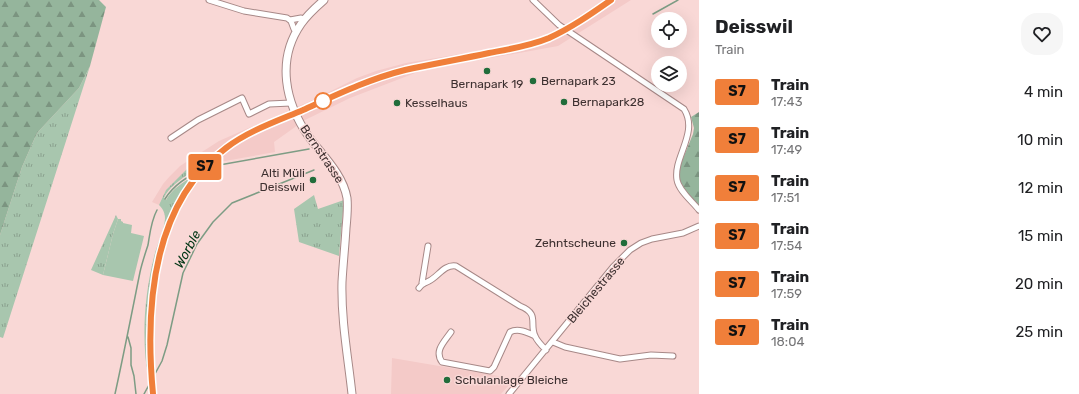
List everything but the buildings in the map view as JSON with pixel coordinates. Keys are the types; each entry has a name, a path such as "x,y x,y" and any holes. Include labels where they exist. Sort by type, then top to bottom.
{"main road":[{"name":"Bernstrasse","path":"324,0 296,31 287,54 285,67 286,81 291,103 303,128 337,174 346,193 347,209 342,300 352,394"}],"street":[{"path":"209,0 244,11 284,17 290,20 301,18 305,20"},
{"path":"533,0 559,25 684,109 689,114 692,121 693,131 679,168 677,180 681,189 699,210"},
{"path":"290,20 296,31"},
{"path":"171,138 213,111 226,107 242,98 249,114 269,104 291,103"},
{"name":"Bleichestrasse","path":"509,394 613,267 630,250 647,240 683,232 699,226"},
{"path":"419,288 422,283 428,246"},
{"path":"422,283 429,282 449,266 456,266 501,295 528,309 533,321 535,336"},
{"path":"451,332 439,351 439,356 442,362 490,371 494,367 510,332 514,330 524,331 535,336 546,350"},
{"path":"553,342 565,347 620,359 651,355 674,356"}],"shaded area":[{"path":"603,0 631,0 558,46 423,70 350,98 305,120 274,142 275,152 214,163 198,181 174,217 164,247 154,303 152,355 155,394 151,394 147,355 147,322 155,261 166,223 183,191 200,167 180,177 173,183 166,190 159,205 152,202 163,184 180,166 219,141 315,99 357,78 406,63 490,49 543,37 560,29"},
{"name":"Schulanlage Bleiche","path":"392,358 498,376 509,385 501,394 391,394"}],"green space":[{"path":"0,0 99,0 106,7 90,66 79,88 37,133 22,167 0,235"},
{"path":"90,66 3,338 0,337 0,235 22,167 37,133 79,88"},
{"path":"699,112 699,210 679,186 679,168 693,134 694,128 691,117"},
{"path":"201,166 198,170 190,173 175,184 164,198 166,200 178,186 194,176 178,199 166,224 155,262 148,302 147,322 149,382 144,335 148,288 155,252 165,219 164,211 159,205 166,190 188,168"},
{"path":"314,195 318,209 344,200 339,256 299,242 294,209"},
{"path":"116,215 118,219 103,275 91,270"},
{"path":"118,219 121,219 123,223 132,225 131,233 144,236 133,281 103,275"}],"waterway":[{"name":"Worble","path":"657,12 678,0"},
{"path":"165,199 178,184 208,167 309,149"},
{"name":"Worble","path":"144,394 162,361 183,273 197,244 213,222 232,203 314,170"},
{"path":"115,394 140,272 148,245 152,223 157,210"},
{"path":"128,337 131,348 131,365 136,394"}],"railway":[{"path":"153,394 150,328 158,260 168,228 182,198 201,171 226,148 244,136 263,127 379,78 405,70 514,48 549,38 573,26 611,0"}],"train":[{"name":"S7","path":"153,394 150,354 150,324 159,255 168,228 180,202 193,181 218,154 225,148 251,133 357,86 384,76 405,70 514,48 541,41 578,22 611,0"}],"place":[{"name":"Bernapark 19","path":"487,71"},
{"name":"Bernapark 23","path":"533,81"},
{"name":"Bernapark28","path":"564,102"},
{"name":"Kesselhaus","path":"397,103"},
{"name":"Alti Müli Deisswil","path":"313,180"},
{"name":"Zehntscheune","path":"624,243"},
{"name":"Schulanlage Bleiche","path":"447,380"}]}
